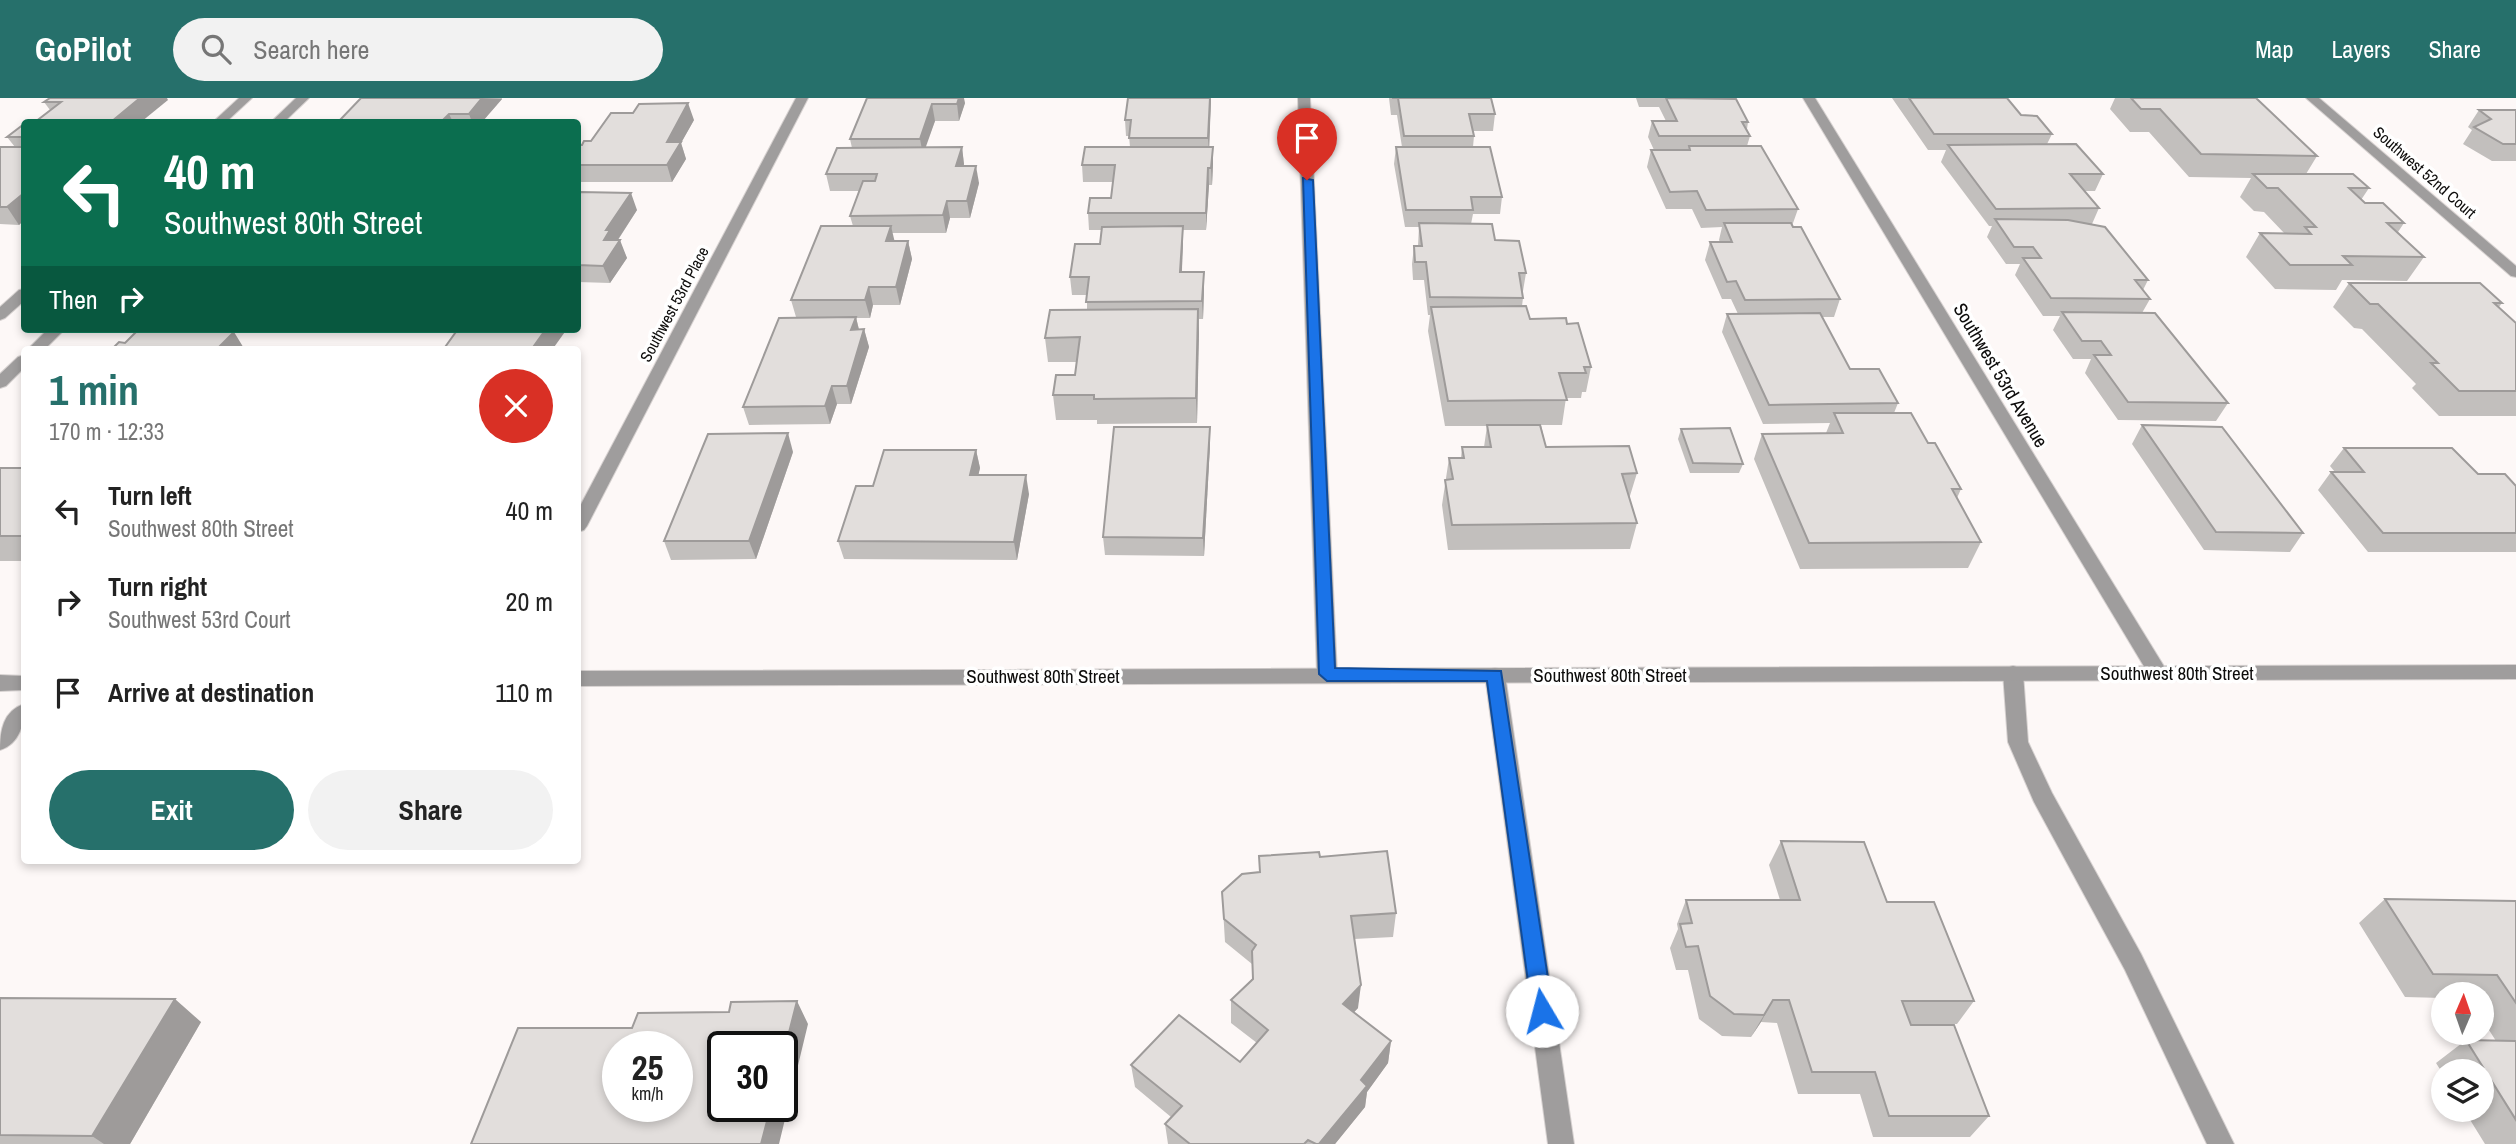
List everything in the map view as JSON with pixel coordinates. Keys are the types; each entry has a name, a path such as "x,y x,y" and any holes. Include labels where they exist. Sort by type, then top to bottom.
{"street":[{"path":"222,119 246,98"},
{"path":"280,119 303,98"},
{"name":"Southwest 53rd Place","path":"581,520 802,98"},
{"path":"1304,98 1327,674"},
{"name":"Southwest 53rd Avenue","path":"1809,98 2158,673"},
{"name":"Southwest 52nd Court","path":"2312,98 2516,273"},
{"path":"0,315 21,296"},
{"path":"39,346 53,333"},
{"path":"0,383 21,363"},
{"name":"Southwest 80th Street","path":"581,679 1327,674 2516,672"},
{"path":"2013,673 2018,742 2047,805 2133,962 2221,1144"},
{"path":"1495,675 1561,1144"},
{"path":"0,683 21,683"},
{"path":"0,742 21,716"}],"building":[{"path":"50,98 140,98 115,119 39,119 61,102 44,102"},
{"path":"361,98 482,98 469,114 449,114 444,119 341,119"},
{"path":"867,98 959,98 957,104 932,104 920,139 850,139"},
{"path":"1128,98 1210,98 1208,138 1129,138 1131,120 1125,120"},
{"path":"1398,98 1491,98 1495,114 1469,114 1474,136 1404,136"},
{"path":"1666,98 1736,99 1748,122 1742,122 1750,136 1659,136 1652,121 1677,121"},
{"path":"1909,98 2007,98 2021,115 2037,116 2052,134 1934,134"},
{"path":"2131,98 2256,98 2317,156 2201,154 2160,109 2141,109"},
{"path":"688,103 667,142 681,142 667,165 581,165 581,145 584,141 591,141 611,113 633,113 639,104"},
{"path":"2479,110 2516,110 2516,144 2503,144 2474,127 2491,119"},
{"path":"21,126 21,137 7,137"},
{"path":"2076,144 2103,174 2070,174 2099,208 1996,209 1948,145"},
{"path":"1689,146 1761,146 1798,209 1706,210 1697,191 1670,192 1651,150 1690,150"},
{"path":"0,147 21,147 21,195 7,207 0,207"},
{"path":"962,147 956,166 976,166 967,201 947,201 943,215 850,216 863,181 875,181 877,174 826,174 837,148"},
{"path":"1085,147 1213,147 1211,168 1208,168 1206,213 1088,213 1090,198 1111,198 1115,165 1082,165"},
{"path":"1396,147 1490,147 1502,197 1471,197 1473,210 1406,210"},
{"path":"2253,174 2353,174 2369,188 2349,188 2365,203 2383,203 2404,223 2387,223 2424,257 2343,256 2352,265 2290,265 2260,233 2311,234 2305,227 2316,227 2278,188 2267,188"},
{"path":"581,192 631,193 606,230 610,230 604,240 620,240 603,266 581,265"},
{"path":"1995,219 2068,220 2105,227 2148,280 2135,280 2150,299 2051,298 2023,258 2041,258 2033,247 2014,247"},
{"path":"1419,223 1492,224 1495,240 1519,241 1526,273 1519,273 1523,298 1430,297 1426,262 1415,262 1414,246 1422,246"},
{"path":"1724,223 1791,223 1793,227 1801,227 1840,299 1745,300 1736,281 1727,282 1710,242 1732,242"},
{"path":"821,226 891,226 886,241 908,241 896,287 869,287 865,300 791,300"},
{"path":"1183,226 1180,272 1204,272 1202,301 1086,302 1089,277 1070,277 1075,244 1100,244 1102,227"},
{"path":"2349,283 2480,283 2502,303 2494,303 2516,323 2516,391 2459,391 2431,363 2438,363 2378,304 2370,304"},
{"path":"1526,306 1530,319 1566,318 1567,324 1578,323 1591,367 1584,367 1586,373 1559,373 1567,400 1448,401 1431,307"},
{"path":"1198,309 1196,398 1094,399 1094,395 1053,395 1056,375 1075,375 1080,337 1045,338 1050,310"},
{"path":"2062,312 2155,313 2228,403 2128,402 2094,355 2111,355 2101,341 2082,341"},
{"path":"1820,313 1850,369 1879,369 1898,403 1769,405 1727,314"},
{"path":"856,317 851,330 864,329 847,386 832,386 825,406 743,407 779,318"},
{"path":"135,333 233,333 220,346 115,346 119,342 125,343"},
{"path":"455,333 543,333 534,346 446,346"},
{"path":"1834,413 1911,413 1928,443 1935,443 1961,489 1952,489 1981,542 1809,543 1762,434 1843,433"},
{"path":"1487,425 1540,425 1546,447 1629,446 1637,473 1622,474 1637,523 1452,525 1445,480 1453,479 1449,458 1464,458 1462,447 1491,447"},
{"path":"2142,425 2222,427 2303,533 2216,532"},
{"path":"1114,427 1210,427 1203,538 1103,537"},
{"path":"1730,428 1743,464 1693,463 1681,429"},
{"path":"788,433 749,541 664,541 708,434"},
{"path":"2344,448 2452,448 2478,474 2505,474 2516,486 2516,533 2383,533 2331,472 2364,472"},
{"path":"884,450 976,450 970,475 1026,475 1014,542 838,541 856,486 873,486"},
{"path":"0,468 21,468 21,536 0,536"},
{"path":"1781,841 1864,842 1887,902 1934,902 1974,1001 1902,1001 1911,1025 1954,1025 1989,1116 1889,1116 1875,1072 1812,1072 1789,1000 1773,1000 1764,1015 1734,1014 1710,996 1698,946 1686,947 1680,924 1692,923 1686,900 1800,900"},
{"path":"1387,851 1396,913 1351,916 1361,985 1343,1004 1391,1041 1361,1080 1367,1086 1319,1144 1308,1140 1304,1144 1190,1144 1165,1124 1182,1106 1131,1065 1179,1015 1240,1062 1268,1030 1231,1000 1253,979 1252,951 1256,945 1224,919 1222,892 1242,874 1260,872 1259,856 1319,852 1320,857"},
{"path":"2385,899 2516,901 2516,1003 2497,975 2433,974"},
{"path":"0,998 175,999 92,1136 0,1135"},
{"path":"797,1001 789,1031 707,1031 707,1122 767,1122 761,1144 471,1144 518,1028 632,1028 638,1013 729,1012 731,1002"},
{"path":"2494,1041 2516,1041 2516,1120 2494,1085 2494,1059 2478,1059 2469,1045 2494,1045"}],"route":[{"path":"1307,180 1327,674 1495,675 1542,1011"}]}
